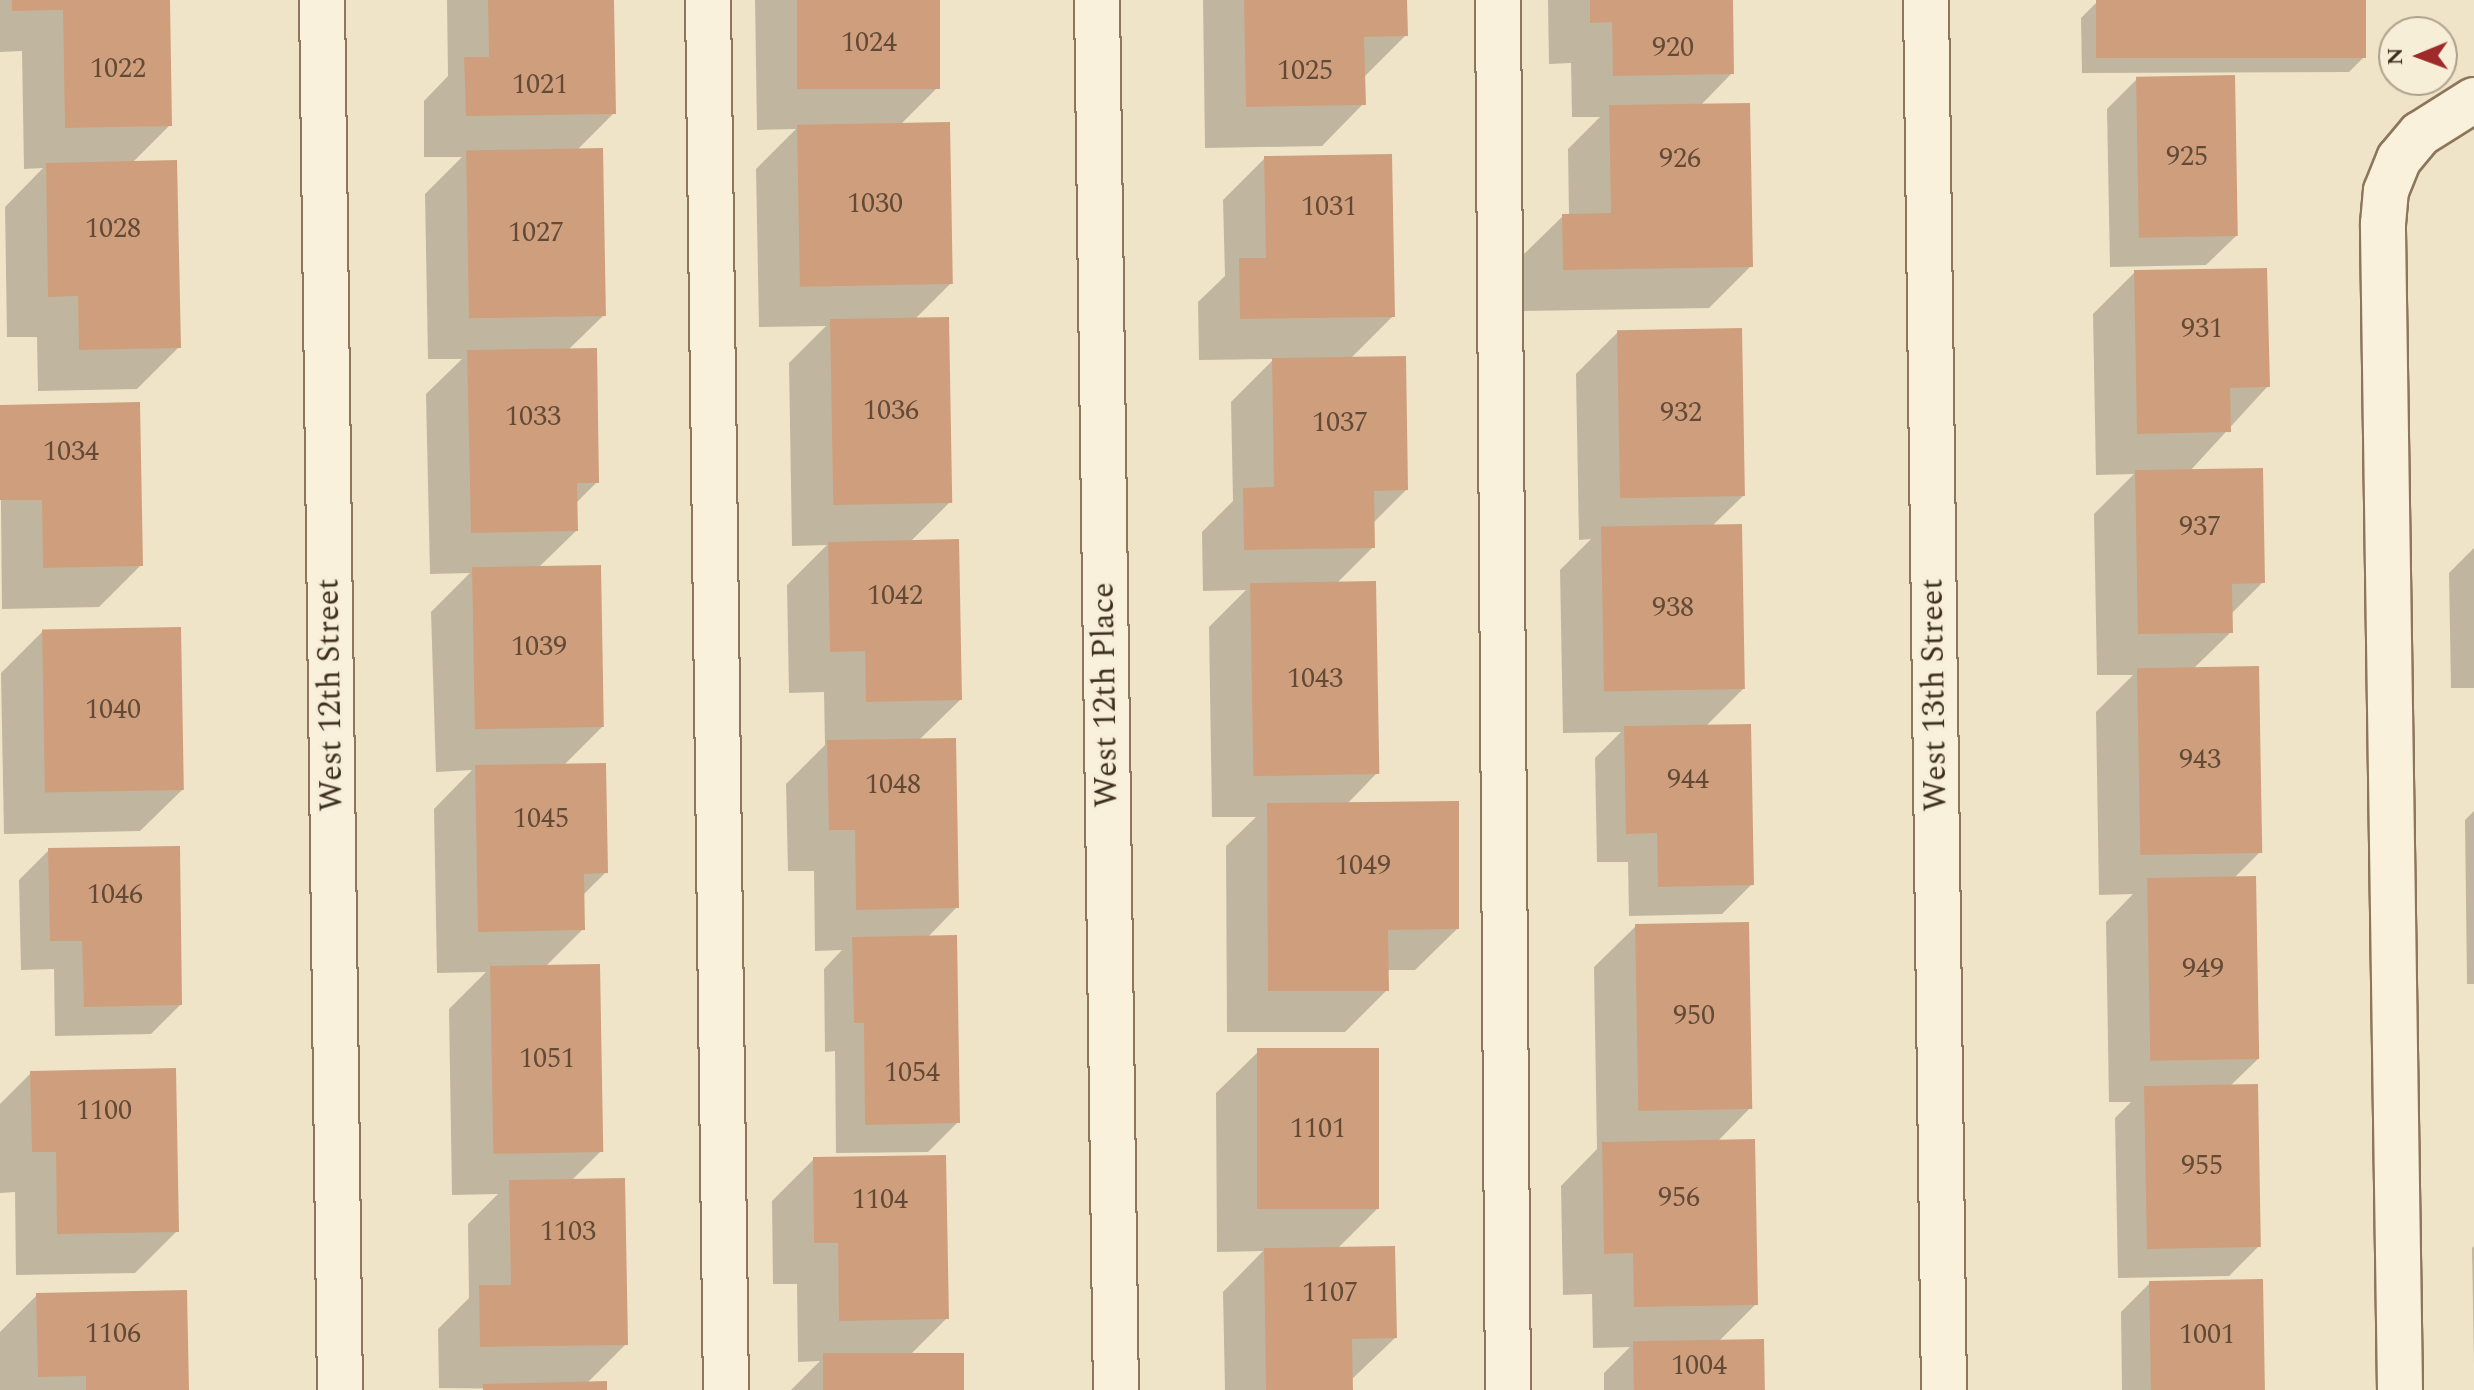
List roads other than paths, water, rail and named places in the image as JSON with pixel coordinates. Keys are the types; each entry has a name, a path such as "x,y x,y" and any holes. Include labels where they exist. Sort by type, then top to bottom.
{"street":[{"name":"West 12th Street","path":"322,0 340,1390"},
{"path":"708,0 726,1390"},
{"name":"West 12th Place","path":"1097,0 1116,1390"},
{"path":"1498,0 1508,1390"},
{"name":"West 13th Street","path":"1926,0 1944,1390"},
{"path":"2400,1390 2383,224 2386,191 2399,159 2420,134 2474,100"}]}
